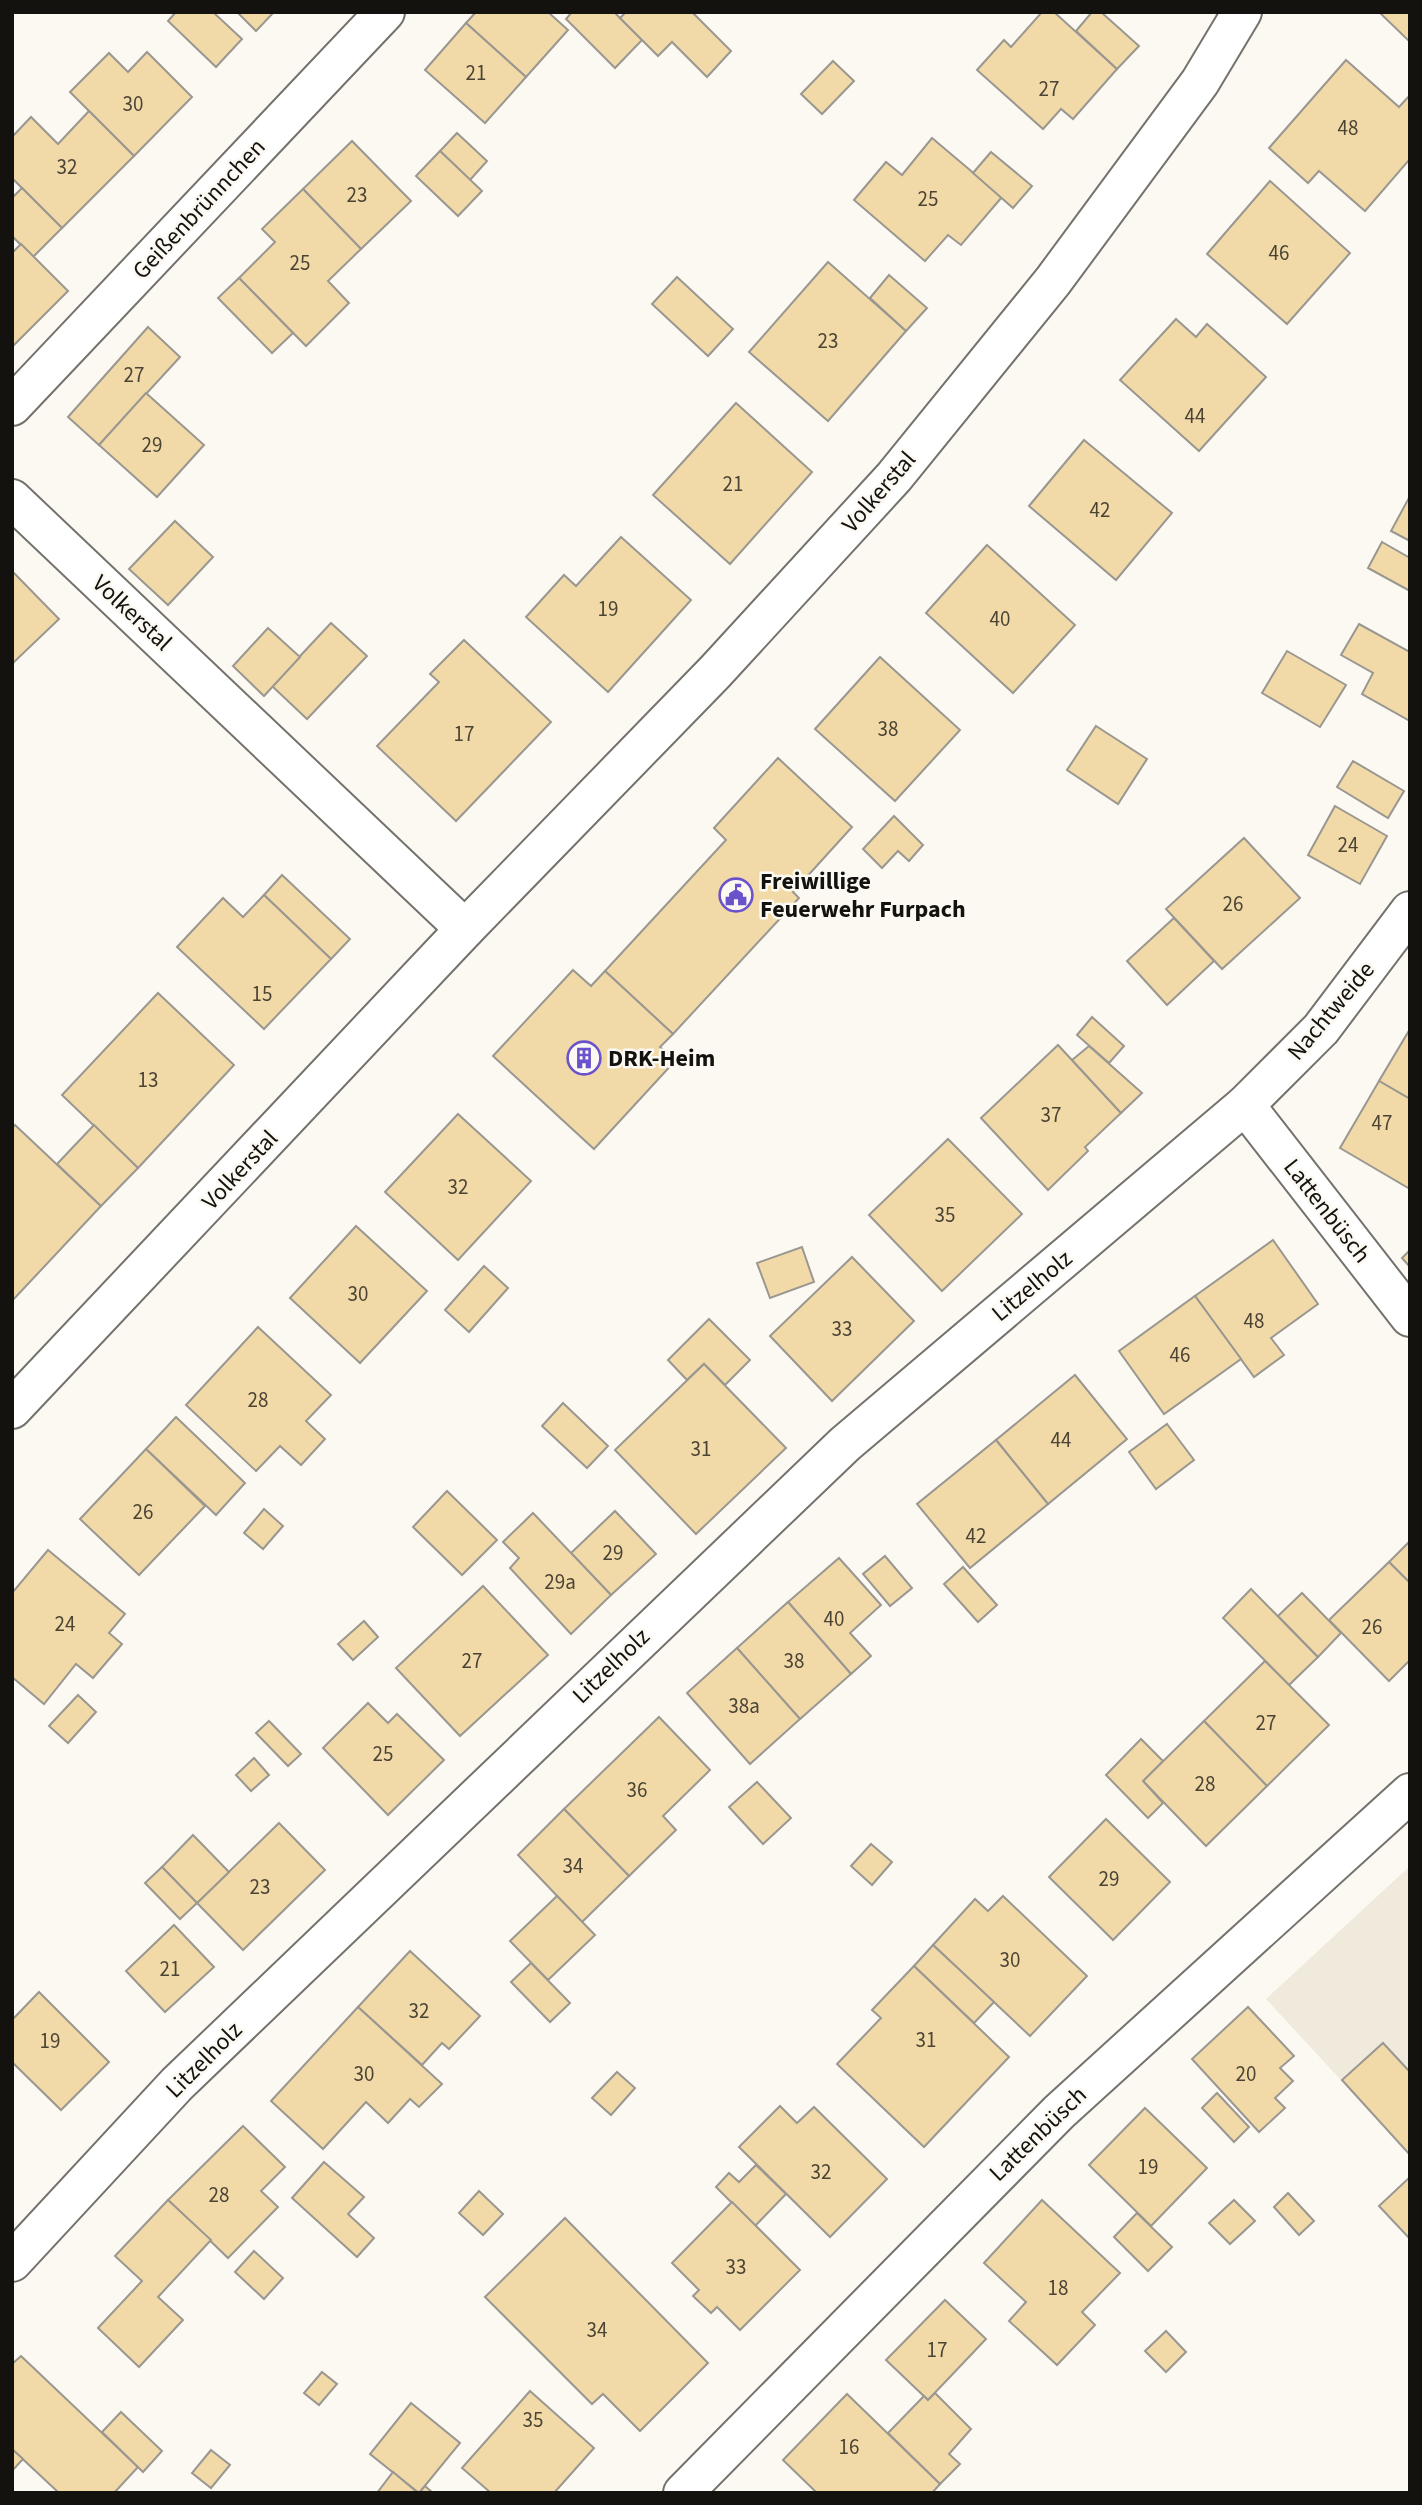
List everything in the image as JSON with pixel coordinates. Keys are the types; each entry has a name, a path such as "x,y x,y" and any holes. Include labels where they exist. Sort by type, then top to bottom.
{"street":[{"name":"Geißenbrünnchen","path":"12,406 385,12"},
{"name":"Volkerstal","path":"12,1409 465,929 715,672 894,477 1053,281 1200,82 1242,12"},
{"name":"Volkerstal","path":"12,499 465,929"},
{"name":"Nachtweide","path":"1245,1105 1321,1029 1410,912"},
{"name":"Lattenbüsch","path":"1245,1105 1410,1317"},
{"name":"Litzelholz","path":"12,2262 177,2084 513,1759 845,1444 1245,1105"},
{"name":"Lattenbüsch","path":"683,2493 1059,2112 1410,1793"}],"shaded area":[{"path":"1410,1866 1410,2155 1266,1999"}],"building":[{"path":"176,12 213,12 242,39 216,67 168,21"},
{"path":"237,12 274,12 256,31"},
{"path":"476,12 548,12 568,30 526,77 466,23"},
{"path":"572,12 614,12 642,40 615,68 566,19"},
{"path":"626,12 692,12 731,51 707,77 672,42 658,56 620,18"},
{"path":"1042,12 1054,12 1117,69 1073,119 1061,109 1043,129 977,70 1004,40 1011,47"},
{"path":"1092,12 1101,12 1139,46 1117,69 1076,31"},
{"path":"1379,12 1410,12 1410,42"},
{"path":"466,23 526,77 485,123 425,70"},
{"path":"147,52 192,97 134,156 70,92 109,53 128,72"},
{"path":"1346,60 1399,107 1410,95 1410,159 1365,211 1319,171 1308,183 1269,148"},
{"path":"833,61 854,81 822,114 801,94"},
{"path":"89,111 134,156 62,228 12,178 12,137 31,117 58,144"},
{"path":"457,133 487,161 470,180 440,151"},
{"path":"932,138 1002,197 961,245 948,235 925,261 854,200 886,162 902,175"},
{"path":"352,141 411,201 361,249 303,189"},
{"path":"440,151 482,191 458,216 416,176"},
{"path":"991,152 1032,186 1013,208 973,173"},
{"path":"1270,181 1350,253 1287,324 1207,254"},
{"path":"22,188 62,228 33,257 12,236 12,198"},
{"path":"303,189 361,249 328,281 349,303 306,346 239,278 275,242 262,229"},
{"path":"21,244 68,291 12,347 12,253"},
{"path":"828,262 906,331 828,421 749,352"},
{"path":"889,275 927,308 906,331 870,298"},
{"path":"677,277 733,329 708,356 652,304"},
{"path":"239,278 293,333 272,353 218,298"},
{"path":"1176,319 1196,337 1207,324 1266,377 1199,451 1120,380"},
{"path":"148,327 180,357 99,445 68,417"},
{"path":"146,393 204,445 157,497 99,445"},
{"path":"736,403 812,472 730,564 653,495"},
{"path":"1084,440 1172,513 1116,580 1029,506"},
{"path":"1410,496 1410,541 1391,531"},
{"path":"175,521 213,557 168,605 129,569"},
{"path":"621,537 691,600 608,692 526,617 564,575 576,586"},
{"path":"1382,542 1410,558 1410,591 1368,568"},
{"path":"987,545 1075,625 1013,693 926,613"},
{"path":"12,571 59,619 12,664"},
{"path":"331,623 367,656 307,719 272,686"},
{"path":"1359,624 1410,652 1410,721 1362,694 1373,673 1341,655"},
{"path":"268,628 300,657 264,696 233,666"},
{"path":"464,640 551,722 456,821 377,746 439,682 430,674"},
{"path":"1287,651 1346,685 1320,727 1262,693"},
{"path":"880,657 960,730 895,801 815,729"},
{"path":"1096,726 1147,759 1118,804 1067,770"},
{"name":"Freiwillige Feuerwehr Furpach","path":"778,758 852,827 793,892 799,898 673,1034 605,971 726,840 714,828"},
{"path":"1353,761 1404,791 1388,818 1337,787"},
{"path":"1335,806 1387,836 1360,884 1308,855"},
{"path":"894,816 923,845 909,861 898,851 882,868 863,849"},
{"path":"1244,838 1300,898 1222,969 1166,909"},
{"path":"282,875 350,939 331,959 264,895"},
{"path":"264,895 331,959 264,1029 177,947 223,898 243,917"},
{"path":"1174,918 1214,961 1167,1005 1127,961"},
{"name":"DRK-Heim","path":"573,970 591,986 605,971 673,1034 660,1047 675,1061 594,1149 493,1056"},
{"path":"158,993 234,1065 138,1168 62,1095"},
{"path":"1092,1017 1124,1046 1109,1063 1077,1035"},
{"path":"1410,1029 1410,1099 1379,1081"},
{"path":"1058,1045 1121,1113 1085,1147 1088,1151 1048,1190 981,1118"},
{"path":"1089,1046 1142,1093 1121,1113 1072,1060"},
{"path":"1379,1081 1410,1099 1410,1189 1340,1148"},
{"path":"458,1114 531,1181 458,1260 385,1192"},
{"path":"15,1125 101,1206 12,1301 12,1128"},
{"path":"94,1125 138,1168 101,1206 57,1164"},
{"path":"948,1139 1022,1214 942,1291 869,1215"},
{"path":"356,1226 427,1291 360,1363 290,1298"},
{"path":"1273,1240 1318,1304 1271,1338 1284,1355 1254,1377 1195,1296"},
{"path":"802,1247 814,1282 770,1298 757,1263"},
{"path":"1410,1250 1410,1267 1402,1258"},
{"path":"852,1257 914,1321 832,1401 770,1336"},
{"path":"484,1266 508,1288 469,1332 445,1310"},
{"path":"1195,1296 1241,1359 1164,1414 1119,1351"},
{"path":"709,1319 750,1360 725,1385 704,1364 687,1380 668,1360"},
{"path":"258,1327 331,1395 306,1421 325,1439 301,1465 280,1446 256,1471 186,1405"},
{"path":"704,1364 786,1448 696,1534 615,1450"},
{"path":"1075,1375 1127,1439 1048,1504 996,1440"},
{"path":"563,1403 608,1446 587,1468 542,1426"},
{"path":"176,1417 245,1483 216,1515 146,1449"},
{"path":"1167,1424 1194,1460 1156,1489 1129,1452"},
{"path":"996,1440 1048,1504 970,1568 917,1504"},
{"path":"146,1449 205,1506 139,1575 80,1519"},
{"path":"447,1491 497,1540 462,1575 413,1527"},
{"path":"264,1509 283,1526 263,1549 244,1533"},
{"path":"615,1511 656,1554 611,1595 571,1553"},
{"path":"533,1513 611,1595 571,1634 510,1568 519,1558 503,1542"},
{"path":"1410,1541 1410,1583 1389,1562"},
{"path":"48,1550 125,1614 109,1633 122,1644 93,1678 76,1664 44,1704 12,1677 12,1593"},
{"path":"885,1556 912,1588 890,1606 863,1574"},
{"path":"839,1558 881,1605 850,1633 871,1656 851,1674 788,1602"},
{"path":"1389,1562 1410,1583 1410,1660 1389,1681 1329,1620"},
{"path":"963,1567 997,1605 978,1622 944,1584"},
{"path":"483,1586 548,1655 460,1736 396,1668"},
{"path":"1251,1589 1318,1657 1289,1685 1223,1618"},
{"path":"1302,1593 1341,1633 1318,1657 1278,1616"},
{"path":"788,1602 851,1674 800,1719 737,1648"},
{"path":"364,1621 378,1637 353,1660 338,1644"},
{"path":"737,1648 800,1719 750,1764 687,1693"},
{"path":"1265,1661 1329,1725 1267,1786 1204,1721"},
{"path":"78,1695 96,1712 68,1743 49,1726"},
{"path":"368,1703 388,1723 397,1714 444,1760 388,1815 323,1748"},
{"path":"659,1717 710,1770 663,1816 676,1830 629,1876 564,1809"},
{"path":"269,1721 301,1754 288,1766 256,1733"},
{"path":"1204,1721 1267,1786 1206,1846 1143,1781"},
{"path":"1141,1739 1163,1761 1143,1781 1163,1803 1148,1818 1106,1775"},
{"path":"254,1758 269,1775 251,1791 236,1775"},
{"path":"757,1782 791,1818 763,1844 729,1807"},
{"path":"564,1809 629,1876 582,1922 518,1855"},
{"path":"1106,1819 1170,1882 1113,1940 1049,1877"},
{"path":"279,1823 325,1870 243,1950 197,1903"},
{"path":"193,1835 229,1872 197,1903 162,1867"},
{"path":"871,1844 892,1862 872,1885 851,1866"},
{"path":"162,1867 197,1903 180,1919 145,1883"},
{"path":"557,1896 595,1935 548,1980 510,1941"},
{"path":"1003,1896 1087,1976 1030,2036 933,1945 975,1899 988,1911"},
{"path":"174,1925 214,1967 165,2012 126,1971"},
{"path":"933,1945 994,2002 974,2023 914,1966"},
{"path":"410,1951 480,2016 449,2049 442,2043 422,2065 358,2007"},
{"path":"531,1963 570,2003 550,2022 511,1982"},
{"path":"914,1966 1009,2057 924,2147 837,2064 881,2018 872,2010"},
{"path":"39,1992 109,2062 61,2110 12,2062 12,2020"},
{"path":"358,2007 442,2084 419,2107 410,2099 388,2123 366,2102 323,2149 271,2101"},
{"path":"1248,2007 1294,2056 1280,2068 1293,2081 1275,2098 1285,2108 1259,2132 1192,2059"},
{"path":"1383,2043 1410,2072 1410,2155 1342,2080"},
{"path":"617,2072 635,2088 611,2115 592,2098"},
{"path":"1217,2093 1249,2127 1234,2142 1202,2108"},
{"path":"780,2106 797,2123 814,2107 887,2179 830,2237 739,2147"},
{"path":"1145,2108 1207,2168 1151,2226 1089,2165"},
{"path":"243,2126 285,2167 261,2191 278,2207 228,2258 168,2200"},
{"path":"324,2162 364,2197 348,2214 374,2238 357,2257 292,2198"},
{"path":"756,2165 786,2194 755,2226 716,2187 729,2173 739,2182"},
{"path":"1410,2177 1410,2239 1379,2206"},
{"path":"479,2191 503,2214 483,2235 459,2213"},
{"path":"1288,2193 1314,2221 1299,2235 1274,2207"},
{"path":"168,2200 211,2240 158,2297 183,2320 139,2367 98,2328 142,2281 115,2256"},
{"path":"1042,2200 1120,2273 1082,2312 1095,2325 1057,2365 1009,2321 1026,2302 984,2263"},
{"path":"1234,2200 1255,2221 1230,2244 1209,2223"},
{"path":"732,2202 800,2270 740,2330 717,2307 711,2313 693,2296 699,2290 672,2263"},
{"path":"1137,2213 1172,2247 1148,2271 1114,2237"},
{"path":"565,2218 708,2363 640,2431 603,2394 592,2404 485,2297"},
{"path":"254,2251 283,2278 264,2299 235,2272"},
{"path":"945,2300 986,2339 928,2400 886,2360"},
{"path":"1166,2331 1186,2352 1166,2372 1145,2351"},
{"path":"21,2356 138,2467 114,2493 59,2493 12,2449 12,2364"},
{"path":"322,2372 337,2384 319,2405 304,2393"},
{"path":"530,2391 594,2448 554,2493 491,2493 462,2468"},
{"path":"935,2393 971,2429 949,2454 960,2464 940,2484 888,2433 924,2396 928,2400"},
{"path":"847,2394 940,2484 932,2493 817,2493 783,2460"},
{"path":"411,2403 460,2443 419,2493 370,2454"},
{"path":"121,2412 162,2451 143,2472 102,2432"},
{"path":"12,2449 23,2459 12,2471"},
{"path":"211,2450 230,2465 211,2488 192,2473"},
{"path":"393,2472 418,2493 377,2493"},
{"path":"425,2486 433,2493 419,2493"}],"place":[{"name":"Freiwillige Feuerwehr Furpach","path":"736,895"},
{"name":"DRK-Heim","path":"584,1058"}]}
